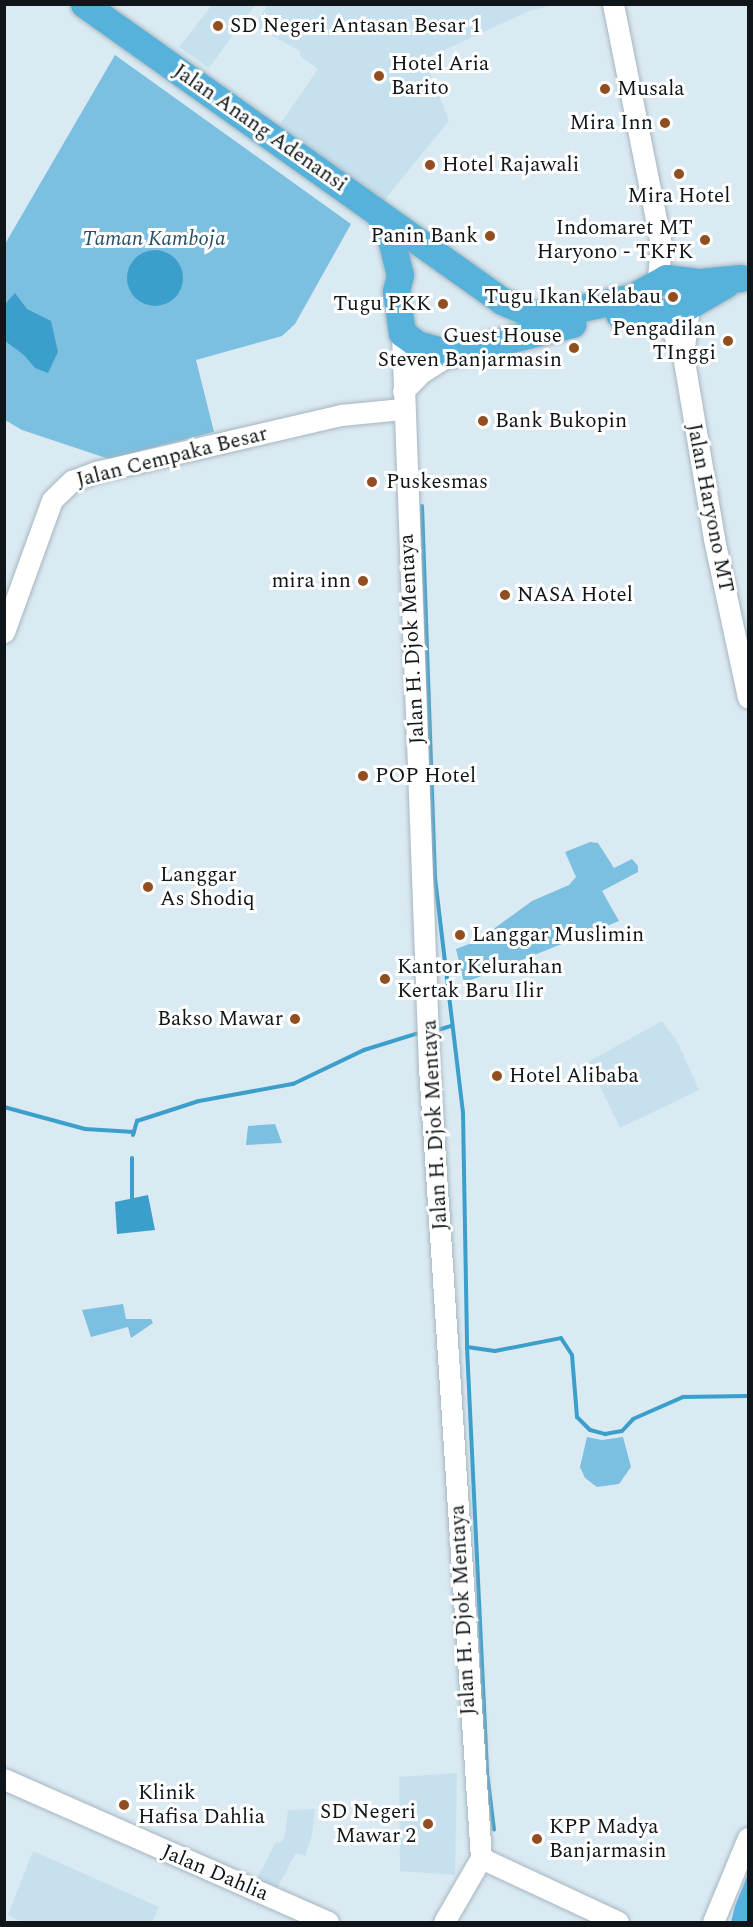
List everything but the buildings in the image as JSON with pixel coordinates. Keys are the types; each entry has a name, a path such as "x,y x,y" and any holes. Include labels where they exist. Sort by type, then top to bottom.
{"highway":[{"name":"Jalan Anang Adenansi","path":"84,4 435,252"},
{"path":"376,210 388,231 400,275 396,291 402,333 417,344 451,354 482,349 636,310 679,293 745,277"},
{"path":"400,275 414,262 435,252 502,301 545,316 632,297 679,293"},
{"path":"482,349 494,332 502,301"}],"main road":[{"name":"Jalan Haryono MT","path":"613,4 660,244 679,293 683,355 714,538 748,697"},
{"name":"Jalan H. Djok Mentaya","path":"402,333 429,986 429,1067 481,1858"},
{"path":"403,400 422,372 451,354"},
{"name":"Jalan Cempaka Besar","path":"4,632 52,500 72,481 96,472 403,400"},
{"name":"Jalan Dahlia","path":"4,1779 328,1923"},
{"path":"713,1923 748,1838"},
{"path":"444,1923 481,1858 618,1923"}],"shaded area":[{"name":"SD Negeri Antasan Besar 1","path":"212,5 255,5 209,68 179,47"},
{"name":"Hotel Aria Barito","path":"268,5 553,5 529,11 425,59 449,121 381,204 276,130 318,69 300,56 300,51 254,26"},
{"path":"155,250 166,252 175,258 181,267 183,278 181,289 175,298 166,304 155,306 144,304 135,298 129,289 127,278 129,267 135,258 144,252"},
{"path":"15,293 27,309 51,321 58,352 48,373 35,368 24,355 5,341 5,304"},
{"path":"662,1021 677,1041 699,1090 620,1128 588,1062"},
{"path":"148,1195 155,1230 117,1234 115,1202"},
{"name":"SD Negeri Mawar 2","path":"457,1773 455,1875 400,1871 399,1777"},
{"path":"315,1809 312,1835 305,1856 296,1853 277,1888 257,1878 276,1842 281,1843 285,1835 288,1810"},
{"path":"33,1851 159,1907 152,1922 21,1922 8,1915"},
{"path":"748,1874 748,1922 731,1922 735,1906"}],"green space":[{"name":"Taman Kamboja","path":"115,55 351,224 295,324 282,336 196,360 214,432 109,459 22,430 5,420 5,244"},
{"path":"590,842 598,843 614,868 632,859 638,866 638,872 602,891 619,921 464,983 456,949 477,941 532,901 569,885 576,877 565,852"},
{"path":"275,1124 282,1143 246,1145 248,1126"},
{"path":"123,1304 126,1319 151,1319 153,1323 131,1338 128,1327 91,1337 82,1310"},
{"path":"587,1437 602,1440 623,1437 631,1467 619,1484 597,1487 585,1478 580,1467"}],"waterway":[{"path":"422,506 435,878 463,1113 467,1347 487,1773 494,1830"},
{"path":"441,1029 451,1026"},
{"path":"133,1135 137,1121 199,1101 293,1084 364,1050 422,1032"},
{"path":"4,1107 85,1129 134,1132"},
{"path":"132,1158 132,1201"},
{"path":"467,1347 495,1351 561,1338 572,1355 577,1417 590,1430 605,1434 622,1431 633,1419 683,1397 748,1396"}],"place":[{"name":"SD Negeri Antasan Besar 1","path":"218,26"},
{"name":"Hotel Aria Barito","path":"379,76"},
{"name":"Musala","path":"605,89"},
{"name":"Mira Inn","path":"665,123"},
{"name":"Hotel Rajawali","path":"430,165"},
{"name":"Mira Hotel","path":"679,174"},
{"name":"Panin Bank","path":"490,236"},
{"name":"Indomaret MT Haryono - TKFK","path":"705,240"},
{"name":"Tugu Ikan Kelabau","path":"673,297"},
{"name":"Tugu PKK","path":"443,304"},
{"name":"Pengadilan TInggi","path":"728,341"},
{"name":"Guest House Steven Banjarmasin","path":"574,348"},
{"name":"Bank Bukopin","path":"483,421"},
{"name":"Puskesmas","path":"372,482"},
{"name":"mira inn","path":"363,581"},
{"name":"NASA Hotel","path":"505,595"},
{"name":"POP Hotel","path":"363,776"},
{"name":"Langgar As Shodiq","path":"148,887"},
{"name":"Langgar Muslimin","path":"460,935"},
{"name":"Kantor Kelurahan Kertak Baru Ilir","path":"385,979"},
{"name":"Bakso Mawar","path":"295,1019"},
{"name":"Hotel Alibaba","path":"497,1076"},
{"name":"Klinik Hafisa Dahlia","path":"124,1805"},
{"name":"SD Negeri Mawar 2","path":"428,1824"},
{"name":"KPP Madya Banjarmasin","path":"537,1839"}]}
